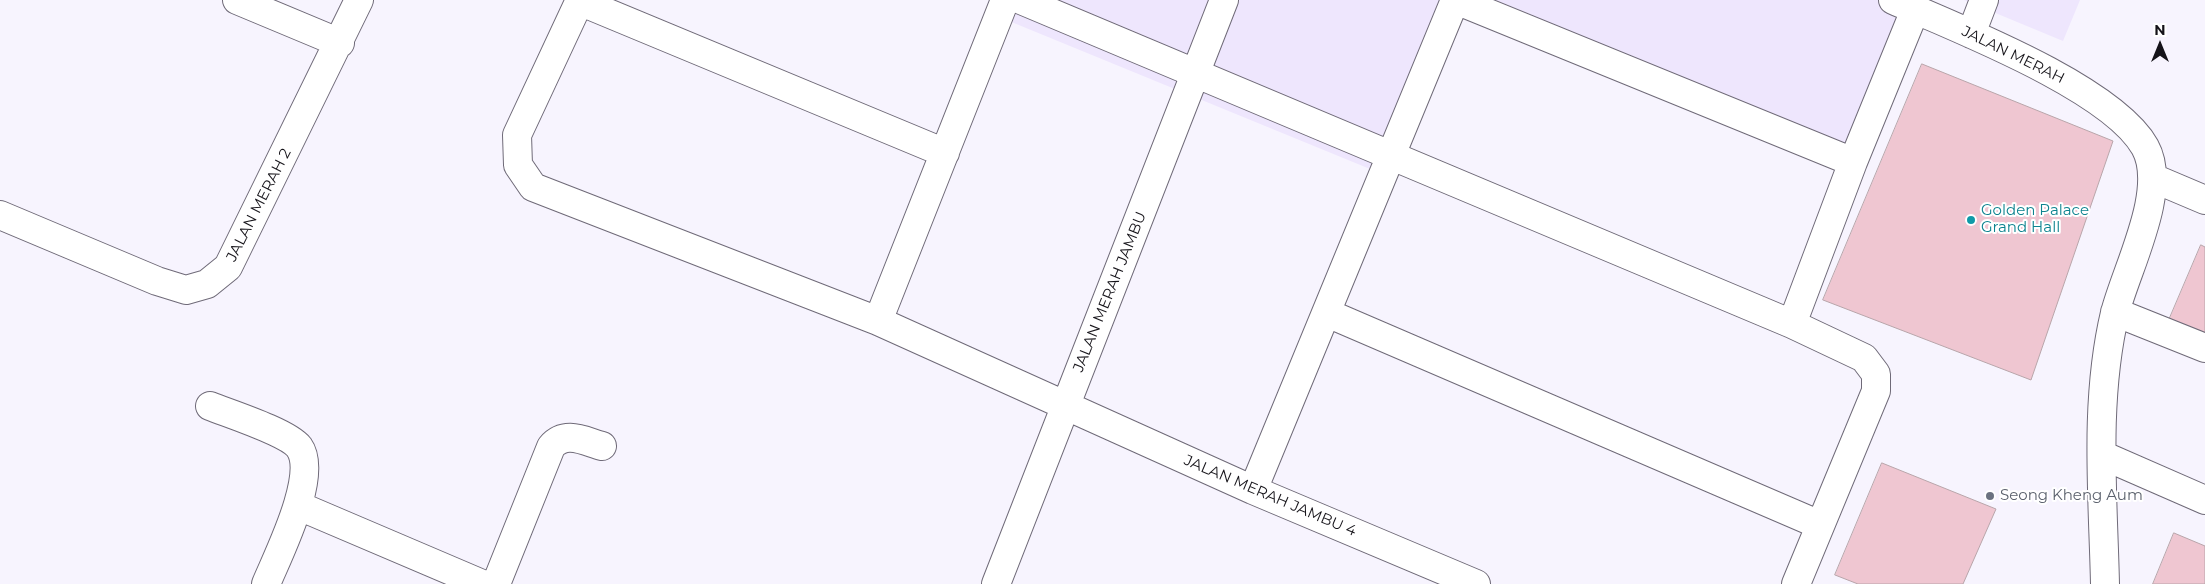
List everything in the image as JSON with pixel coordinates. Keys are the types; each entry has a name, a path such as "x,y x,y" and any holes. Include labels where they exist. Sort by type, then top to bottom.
{"street":[{"path":"237,0 340,43"},
{"name":"JALAN MERAH 2","path":"0,215 178,288 186,290 207,284 228,267 340,43 359,0"},
{"path":"579,0 945,154"},
{"name":"JALAN MERAH JAMBU 4","path":"579,0 517,136 518,165 533,187 878,321 1253,490 1476,584"},
{"path":"878,321 1005,0"},
{"path":"1021,0 1792,324 1864,358 1876,374 1876,391 1796,584"},
{"name":"JALAN MERAH JAMBU","path":"996,584 1224,0"},
{"path":"1253,490 1456,0 1853,162"},
{"path":"1970,34 1984,0"},
{"path":"1792,324 1853,162 1904,5"},
{"name":"JALAN MERAH","path":"1904,5 1970,34 2070,83 2126,122 2145,147 2153,178"},
{"path":"2105,584 2102,455 2107,357 2115,312 2138,244 2153,178 2205,200"},
{"path":"1328,312 1820,525"},
{"path":"2115,312 2205,348"},
{"path":"210,406 284,436 299,447 305,464 299,506 266,584"},
{"path":"496,584 552,447 558,439 568,437 602,446"},
{"path":"2102,455 2205,500"},
{"path":"299,506 482,584"}],"shaded area":[{"path":"1017,0 1908,0 1841,163 1463,9 1392,178 1009,21"},
{"path":"1964,0 2080,0 2063,41"}],"building":[{"name":"Golden Palace Grand Hall","path":"1922,64 2113,141 2031,380 1823,300"},
{"path":"2201,245 2205,247 2205,335 2169,320"},
{"path":"1882,463 1996,509 1963,584 1858,584 1835,575"},
{"path":"2174,533 2205,546 2205,584 2153,584"}],"place":[{"name":"Golden Palace Grand Hall","path":"1971,220"},
{"name":"Seong Kheng Aum","path":"1990,496"}]}
